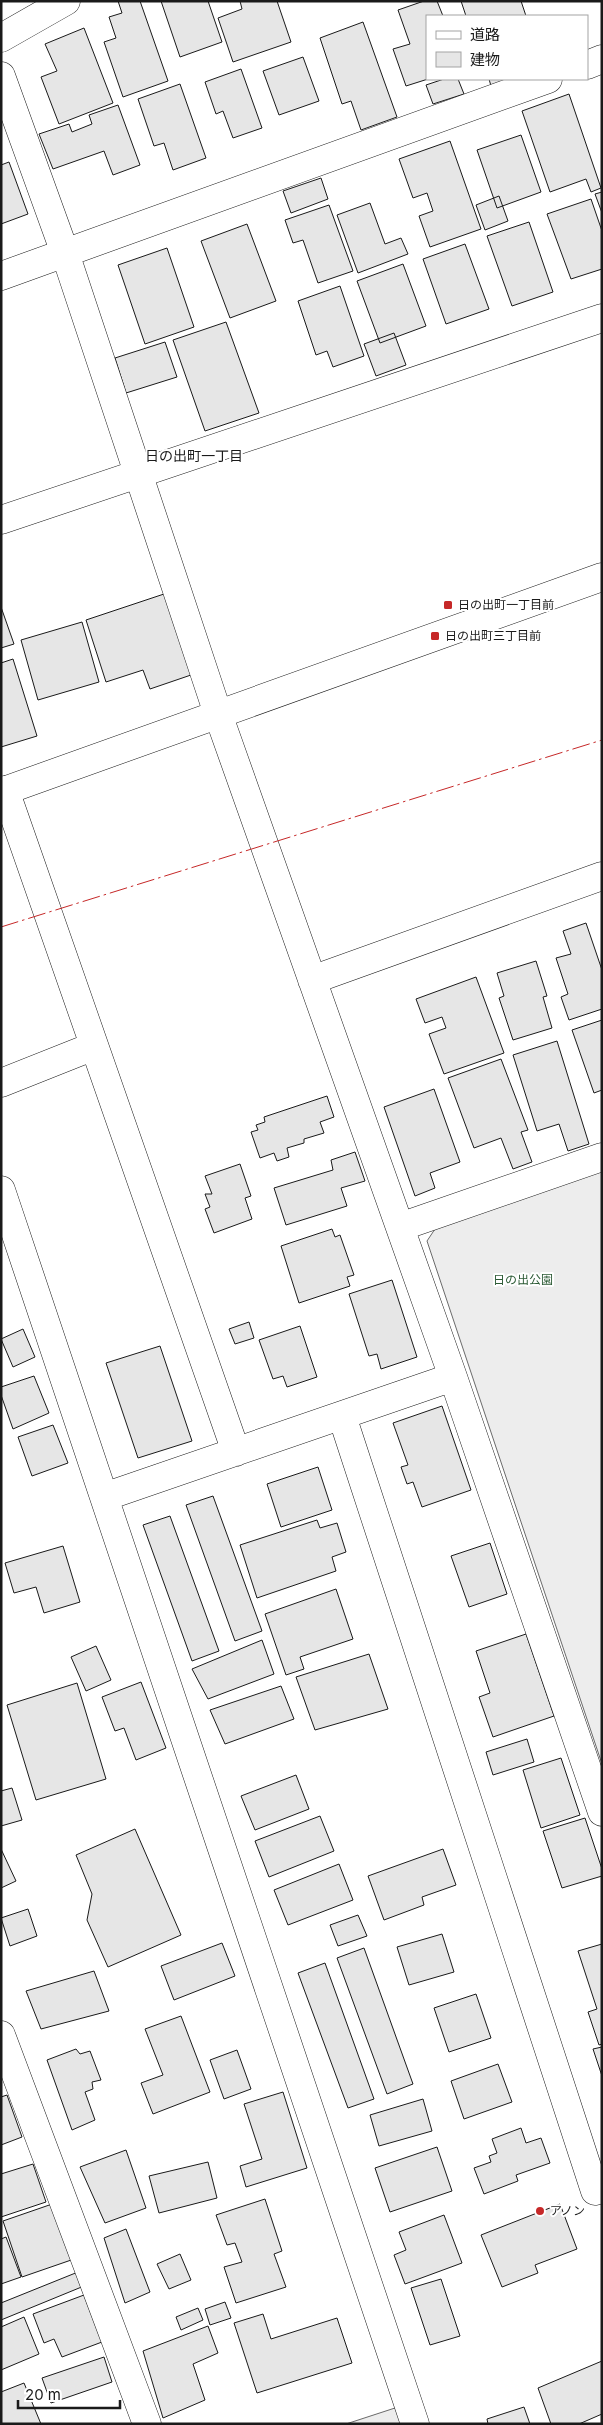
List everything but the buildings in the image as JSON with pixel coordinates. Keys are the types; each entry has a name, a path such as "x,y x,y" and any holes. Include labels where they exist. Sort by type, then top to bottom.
{"street":[{"path":"1,38 66,1"},
{"path":"588,65 602,59"},
{"path":"1,76 65,253 218,714 453,1377 602,1812"},
{"path":"1,276 545,80"},
{"path":"1,520 602,318"},
{"path":"236,1452 3,791 602,577"},
{"path":"312,980 602,876"},
{"path":"1,1083 94,1046"},
{"path":"400,1227 602,1156"},
{"path":"1,1190 415,2424"},
{"path":"104,1497 453,1377"},
{"path":"342,1416 599,2197"},
{"path":"1,2035 147,2424"}],"shaded area":[{"name":"日の出公園","path":"602,1171 602,1764 427,1241 437,1226"},
{"path":"398,2407 404,2424 346,2424"}],"power":[{"path":"1,927 602,740"}],"place":[{"name":"日の出町一丁目前","path":"448,605"},
{"name":"日の出町三丁目前","path":"435,636"},
{"name":"アノン","path":"540,2211"}],"district":[{"name":"日の出町一丁目","path":"194,456"}]}
